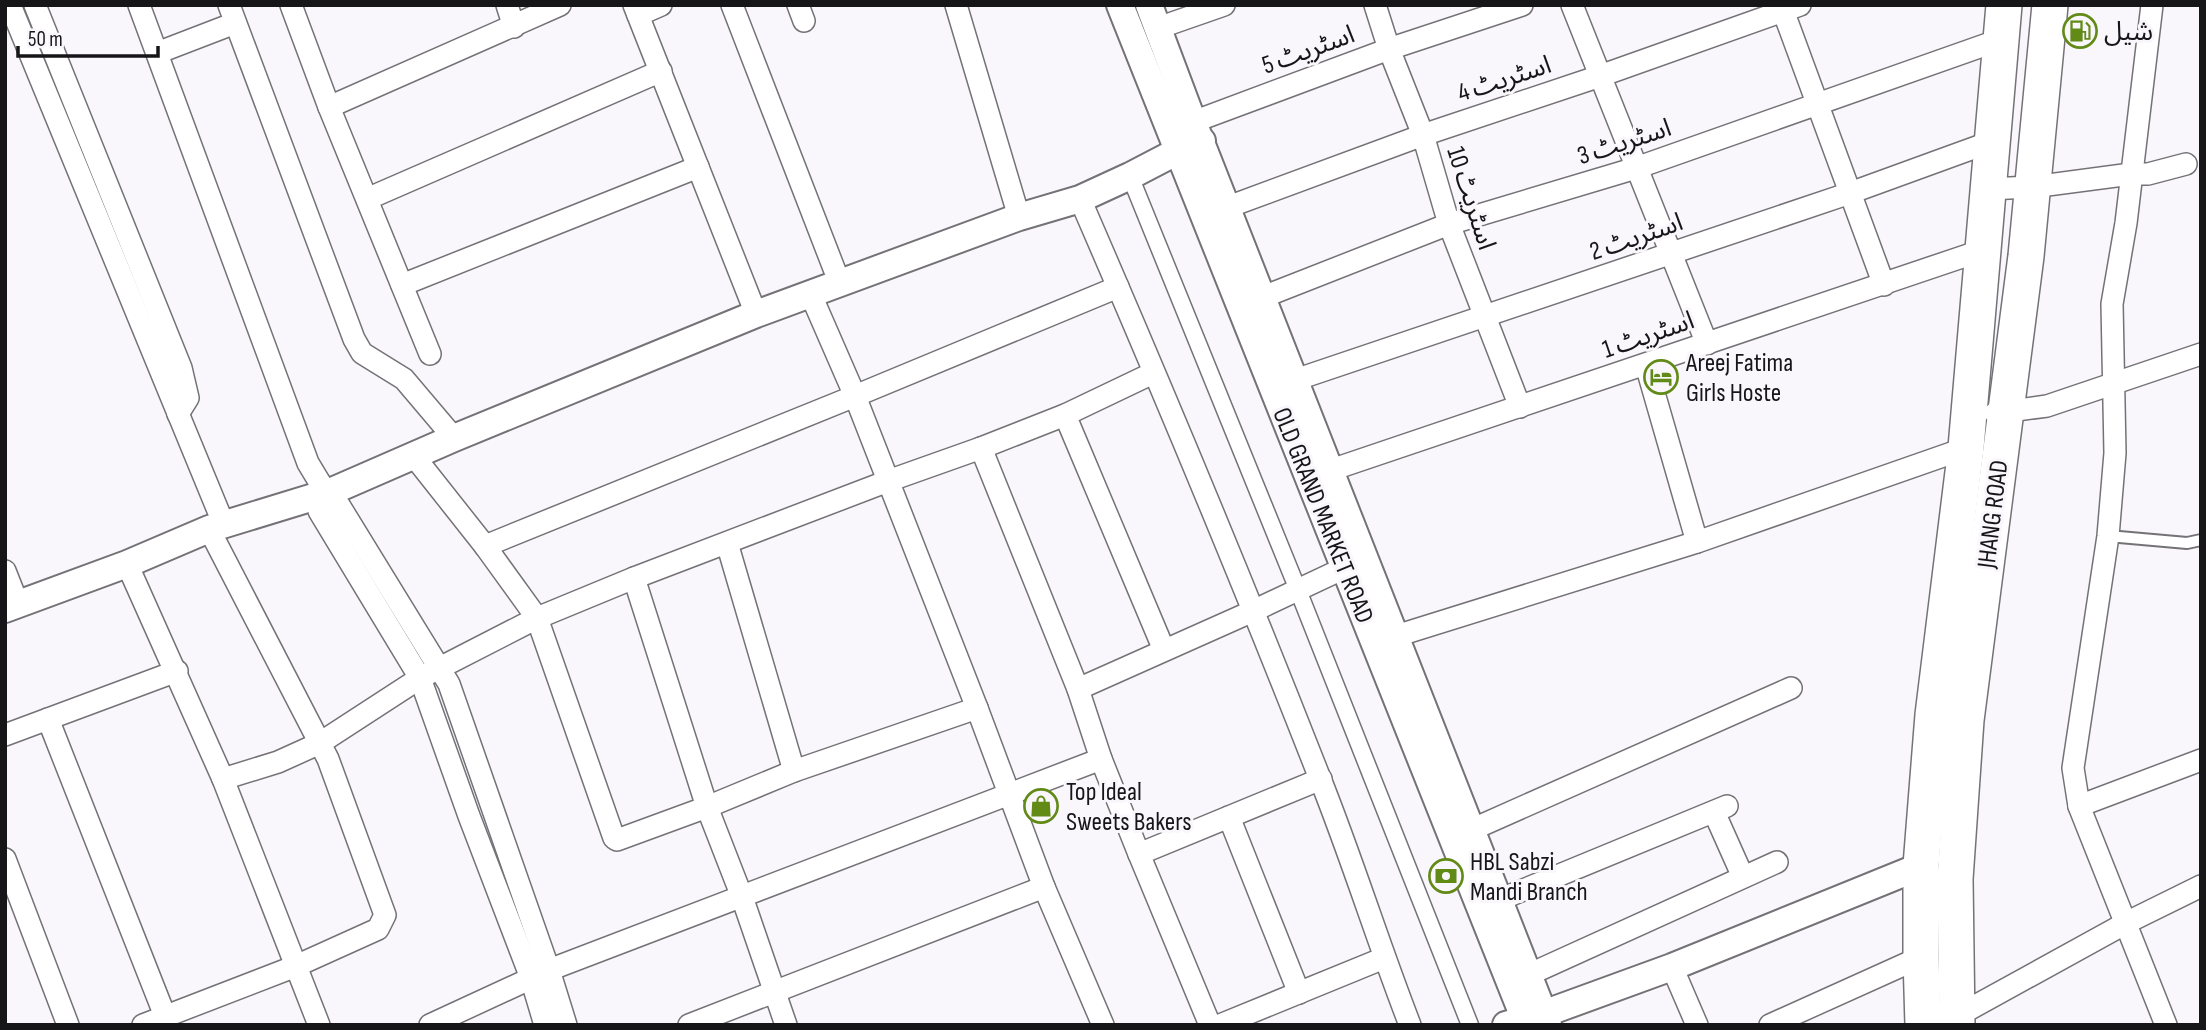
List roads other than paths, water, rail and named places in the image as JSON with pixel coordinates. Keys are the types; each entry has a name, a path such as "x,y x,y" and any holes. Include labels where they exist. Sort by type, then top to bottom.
{"highway":[{"name":"JHANG ROAD","path":"1957,1020 1955,879 1966,720 2026,256 2050,5"},
{"name":"JHANG ROAD","path":"1923,1025 1921,866 1933,715 1966,448 2003,22"}],"street":[{"path":"10,5 31,62 178,414 216,527 328,759 385,915 378,929 296,966 143,1025"},
{"path":"34,5 181,368 188,398 178,414"},
{"path":"139,5 309,463 323,491 319,511 429,673 449,684 540,974 566,1025"},
{"path":"508,5 514,27"},
{"path":"330,107 560,5"},
{"path":"662,5 636,10 756,314"},
{"path":"732,5 840,284"},
{"path":"956,5 1019,217"},
{"name":"OLD GRAND MARKET ROAD","path":"1120,5 1228,207 1331,470 1355,563 1396,636 1528,975 1530,1021"},
{"path":"1154,17 1224,5"},
{"name":"اسٹریٹ 10","path":"1375,5 1389,49 1423,135 1449,224 1520,407"},
{"name":"اسٹریٹ 5","path":"1191,138 1389,49 1522,5"},
{"path":"1572,5 1707,344"},
{"path":"2152,5 2126,223 2112,304 2115,453 2108,536 2073,768 2079,806 2166,1025"},
{"path":"293,6 330,107 430,354"},
{"path":"1788,7 1818,105 1884,285"},
{"name":"اسٹریٹ 4","path":"1228,207 1423,135 1600,76 1788,7"},
{"path":"157,53 232,14 358,346 362,353 404,379 454,438"},
{"name":"OLD GRAND MARKET ROAD","path":"1154,17 1191,138 1530,1021"},
{"name":"اسٹریٹ 3","path":"1263,297 1449,224 1636,168 1818,105 2003,22"},
{"path":"31,62 54,53"},
{"path":"367,199 661,71"},
{"path":"5,571 12,607 216,527 323,491 756,314 1019,217 1080,199 1130,176 1191,138"},
{"name":"اسٹریٹ 2","path":"1296,380 1850,193 1993,141"},
{"path":"1987,189 2032,187 2148,174 2186,164"},
{"path":"402,285 698,167"},
{"path":"1130,176 1470,1025"},
{"path":"1080,199 1321,779 1410,1025"},
{"name":"اسٹریٹ 1","path":"1331,470 1983,250"},
{"path":"485,546 1118,287"},
{"path":"811,295 855,396 1044,887 1102,1025"},
{"path":"1969,414 2005,412 2047,405 2201,354"},
{"path":"1646,365 1697,542"},
{"path":"223,779 278,762 320,743 429,673 537,618 634,578 1065,415 1153,373"},
{"path":"1065,415 1164,650"},
{"path":"981,448 1078,689 1101,759 1210,1025"},
{"path":"1396,636 1697,542 1966,448"},
{"path":"413,455 485,546 537,618 614,838 622,840 794,771 977,708"},
{"path":"727,543 794,771"},
{"path":"1078,689 1355,563"},
{"path":"127,564 223,779 319,1025"},
{"path":"634,578 707,807 742,897 786,1025"},
{"path":"5,735 177,671"},
{"path":"1471,830 1791,688"},
{"path":"48,719 165,1016"},
{"path":"430,1025 540,974 1101,759"},
{"path":"2079,806 2201,760"},
{"path":"1139,854 1321,779"},
{"path":"1499,900 1720,809 1744,877"},
{"path":"1229,817 1299,993"},
{"path":"5,859 68,1025"},
{"path":"1528,975 1777,862"},
{"path":"1530,1021 1672,967 1921,866"},
{"path":"1957,1020 2126,923 2201,886"},
{"path":"689,1025 1044,887"},
{"path":"1770,1025 1921,957"},
{"path":"1220,1025 1384,958"},
{"path":"1672,967 1697,1025"},
{"path":"540,974 545,1025"}],"lane":[{"path":"2108,536 2187,543 2201,540"}],"place":[{"name":"شیل","path":"2080,31"},
{"name":"Areej Fatima Girls Hoste","path":"1661,377"},
{"name":"Top Ideal Sweets Bakers","path":"1041,806"},
{"name":"HBL Sabzi Mandi Branch","path":"1446,876"}]}
